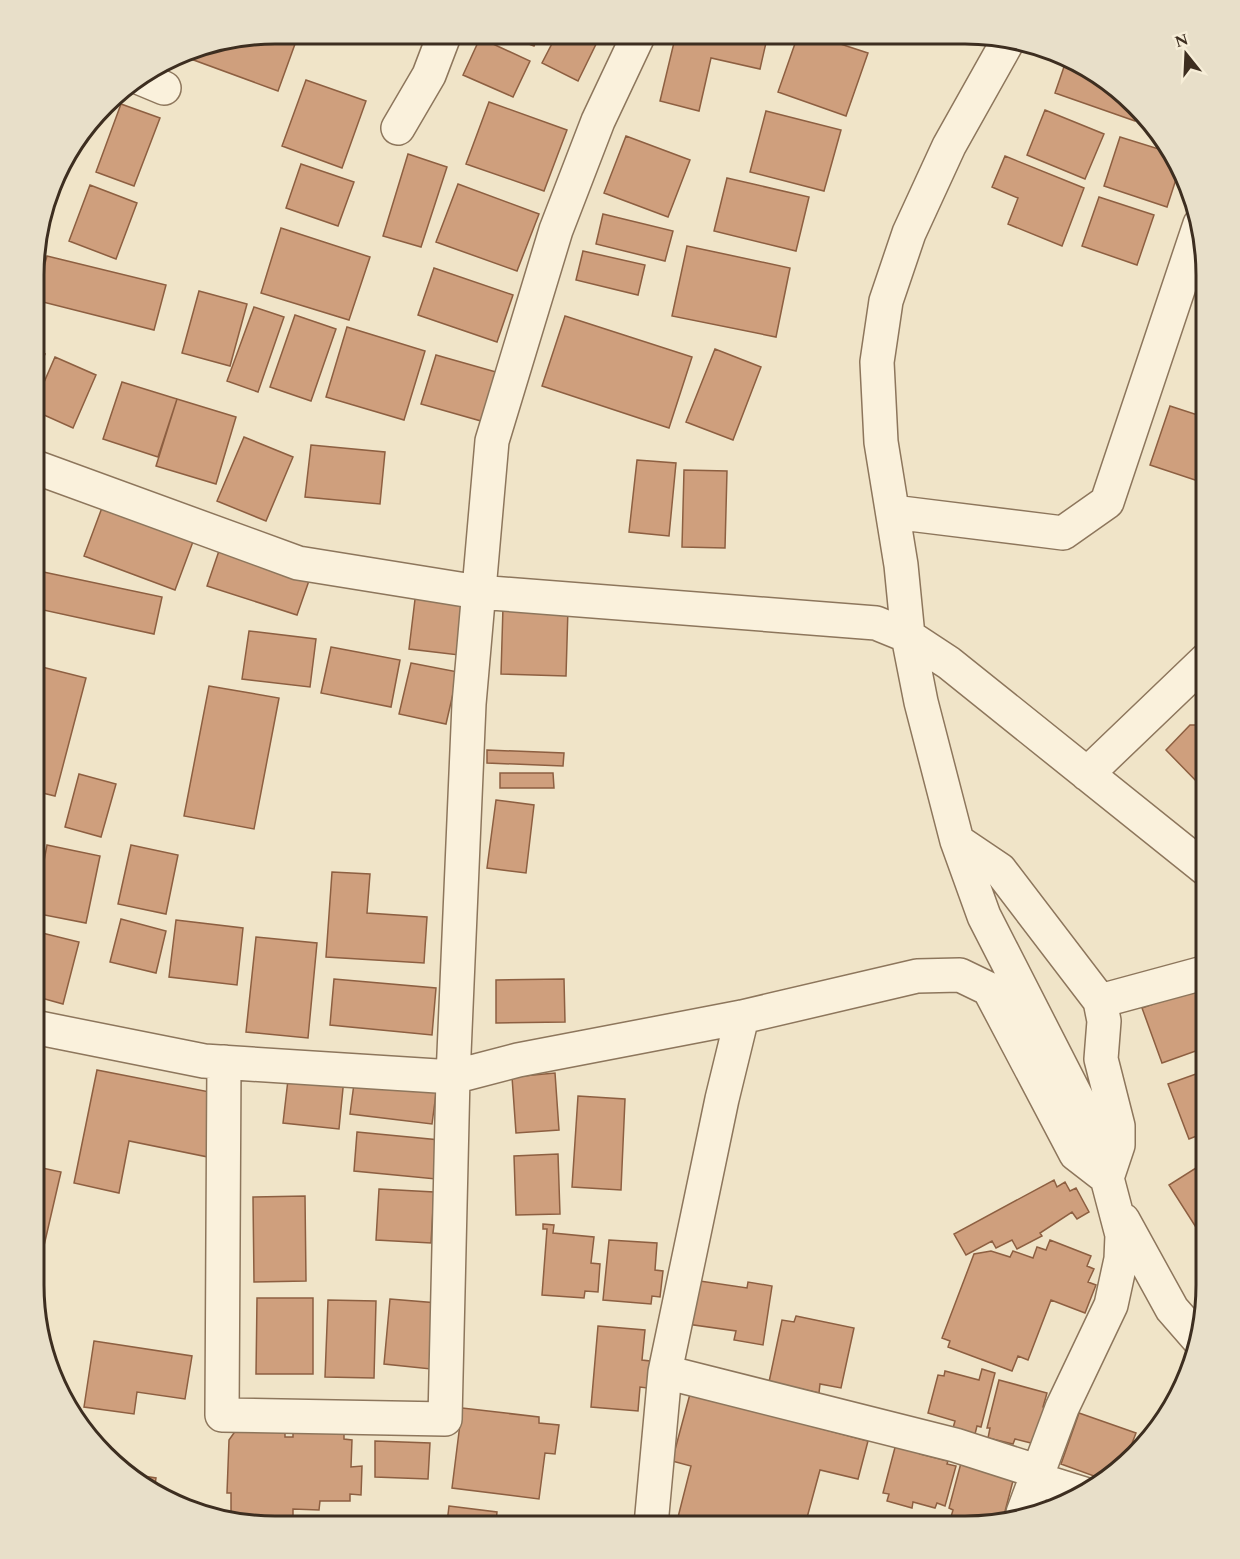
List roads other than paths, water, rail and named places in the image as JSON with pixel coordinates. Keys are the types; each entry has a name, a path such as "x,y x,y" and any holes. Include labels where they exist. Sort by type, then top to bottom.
{"street":[{"path":"398,128 429,75 441,44"},
{"path":"224,1062 222,1415 445,1419 453,1077 468,704 492,441 556,230 598,121 634,44"},
{"path":"1005,47 949,146 909,233 886,301 877,362 881,442 893,512 908,636 921,702 957,841 984,916 1077,1098 1107,1178 1122,1235 1121,1259 1112,1305 1062,1408 1025,1508"},
{"path":"893,512 1063,533 1107,502 1194,241"},
{"path":"44,470 298,563 478,592 876,623 908,636 949,663 1196,861"},
{"path":"1087,774 1196,670"},
{"path":"957,841 1000,870 1100,1001 1104,1021 1101,1059 1118,1126 1118,1145 1107,1178"},
{"path":"44,1029 204,1061 453,1077 518,1060 742,1017 917,976 960,975 989,989 1076,1154 1107,1178"},
{"path":"1100,1001 1196,975"},
{"path":"652,1516 665,1372 722,1099 742,1017"},
{"path":"1117,1210 1172,1309 1191,1333"},
{"path":"665,1372 955,1445 1072,1490"}]}
